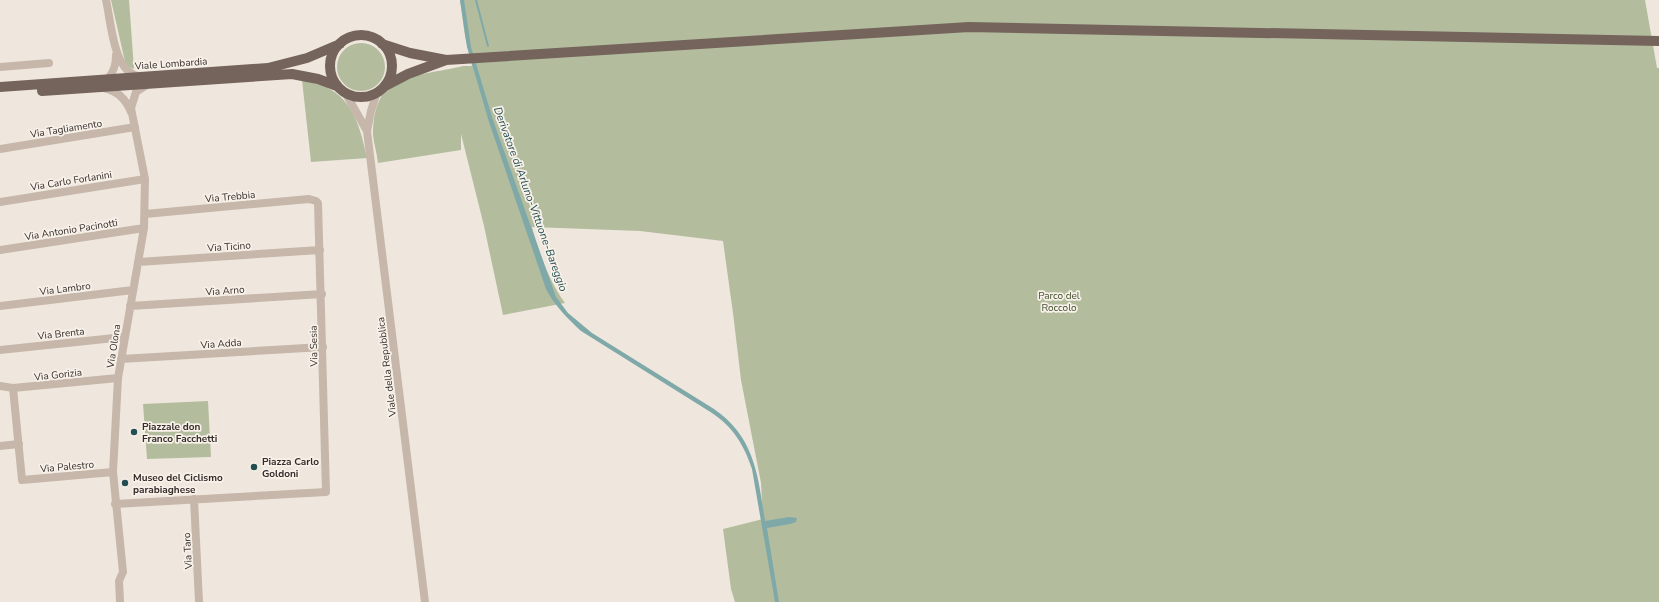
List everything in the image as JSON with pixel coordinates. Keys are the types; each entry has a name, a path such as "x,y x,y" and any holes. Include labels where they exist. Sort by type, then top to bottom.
{"main road":[{"path":"446,60 408,74 381,89 362,97 346,94 337,86 330,72 331,57 340,44 349,38 360,36 372,38 382,44 410,53 446,60 969,27 1659,41"},
{"name":"Viale Lombardia","path":"145,81 273,67 307,58 340,44"},
{"path":"381,89 390,76 391,64 388,53 382,44"},
{"name":"Viale Lombardia","path":"0,87 292,74 304,75 337,86"},
{"name":"Viale Lombardia","path":"0,94 104,83"}],"street":[{"path":"106,0 116,48 123,67 130,74 145,81"},
{"path":"104,83 115,67 116,48"},
{"path":"0,67 49,63"},
{"name":"Via Olona","path":"132,114 132,103 136,92 145,81"},
{"name":"Via Olona","path":"104,83 127,102 132,114 145,179 144,228 118,378 113,472 123,572 119,581 120,602"},
{"path":"367,131 371,111 381,89"},
{"path":"346,94 367,131"},
{"name":"Via Tagliamento","path":"0,149 135,127"},
{"name":"Viale della Repubblica","path":"367,131 425,602"},
{"name":"Via Carlo Forlanini","path":"0,202 145,179"},
{"name":"Via Trebbia","path":"145,214 309,199 316,200"},
{"name":"Via Sesia","path":"194,499 326,492 320,206 316,200"},
{"name":"Via Antonio Pacinotti","path":"0,250 144,228"},
{"name":"Via Ticino","path":"138,262 320,250"},
{"name":"Via Lambro","path":"0,306 133,290"},
{"name":"Via Arno","path":"130,306 322,294"},
{"name":"Via Brenta","path":"0,350 124,337"},
{"name":"Via Adda","path":"121,359 323,346"},
{"name":"Via Gorizia","path":"0,386 13,388 118,378"},
{"path":"0,446 18,444 13,388"},
{"name":"Via Palestro","path":"18,444 22,480 113,472"},
{"path":"115,504 194,499"},
{"name":"Via Taro","path":"194,499 199,602"}],"green space":[{"path":"111,0 129,0 134,69 126,66"},
{"name":"Parco del Roccolo","path":"460,0 1645,0 1657,68 1659,68 1659,602 735,602 731,589 723,529 763,519 761,483 741,380 723,241 640,231 532,227 545,266 554,286 565,303 503,315 484,226 461,134 461,150 378,163 373,135 376,108 382,95 392,85 399,81 417,75 463,66 472,66 465,36"},
{"path":"361,43 370,45 378,50 383,58 385,67 383,76 378,84 370,89 361,91 352,89 344,84 339,76 337,67 339,58 344,50 352,45"},
{"path":"302,80 326,87 336,93 350,108 359,127 367,158 311,162"},
{"path":"208,401 211,457 147,459 143,404"}],"water":[{"path":"460,0 464,0 471,47 493,120 556,297 568,313 592,333 714,409 728,420 746,445 752,459 757,473 765,521 789,517 797,518 796,522 790,524 767,528 779,602 775,602 752,469 737,437 726,424 712,413 581,331 562,312 546,289 489,122 467,47"}],"waterway":[{"path":"476,0 488,46"}],"place":[{"name":"Piazzale don Franco Facchetti","path":"134,432"},
{"name":"Piazza Carlo Goldoni","path":"254,467"},
{"name":"Museo del Ciclismo parabiaghese","path":"125,483"}],"water label":[{"name":"Derivatore di Arluno-Vittuone-Bareggio","path":"531,199"}]}
